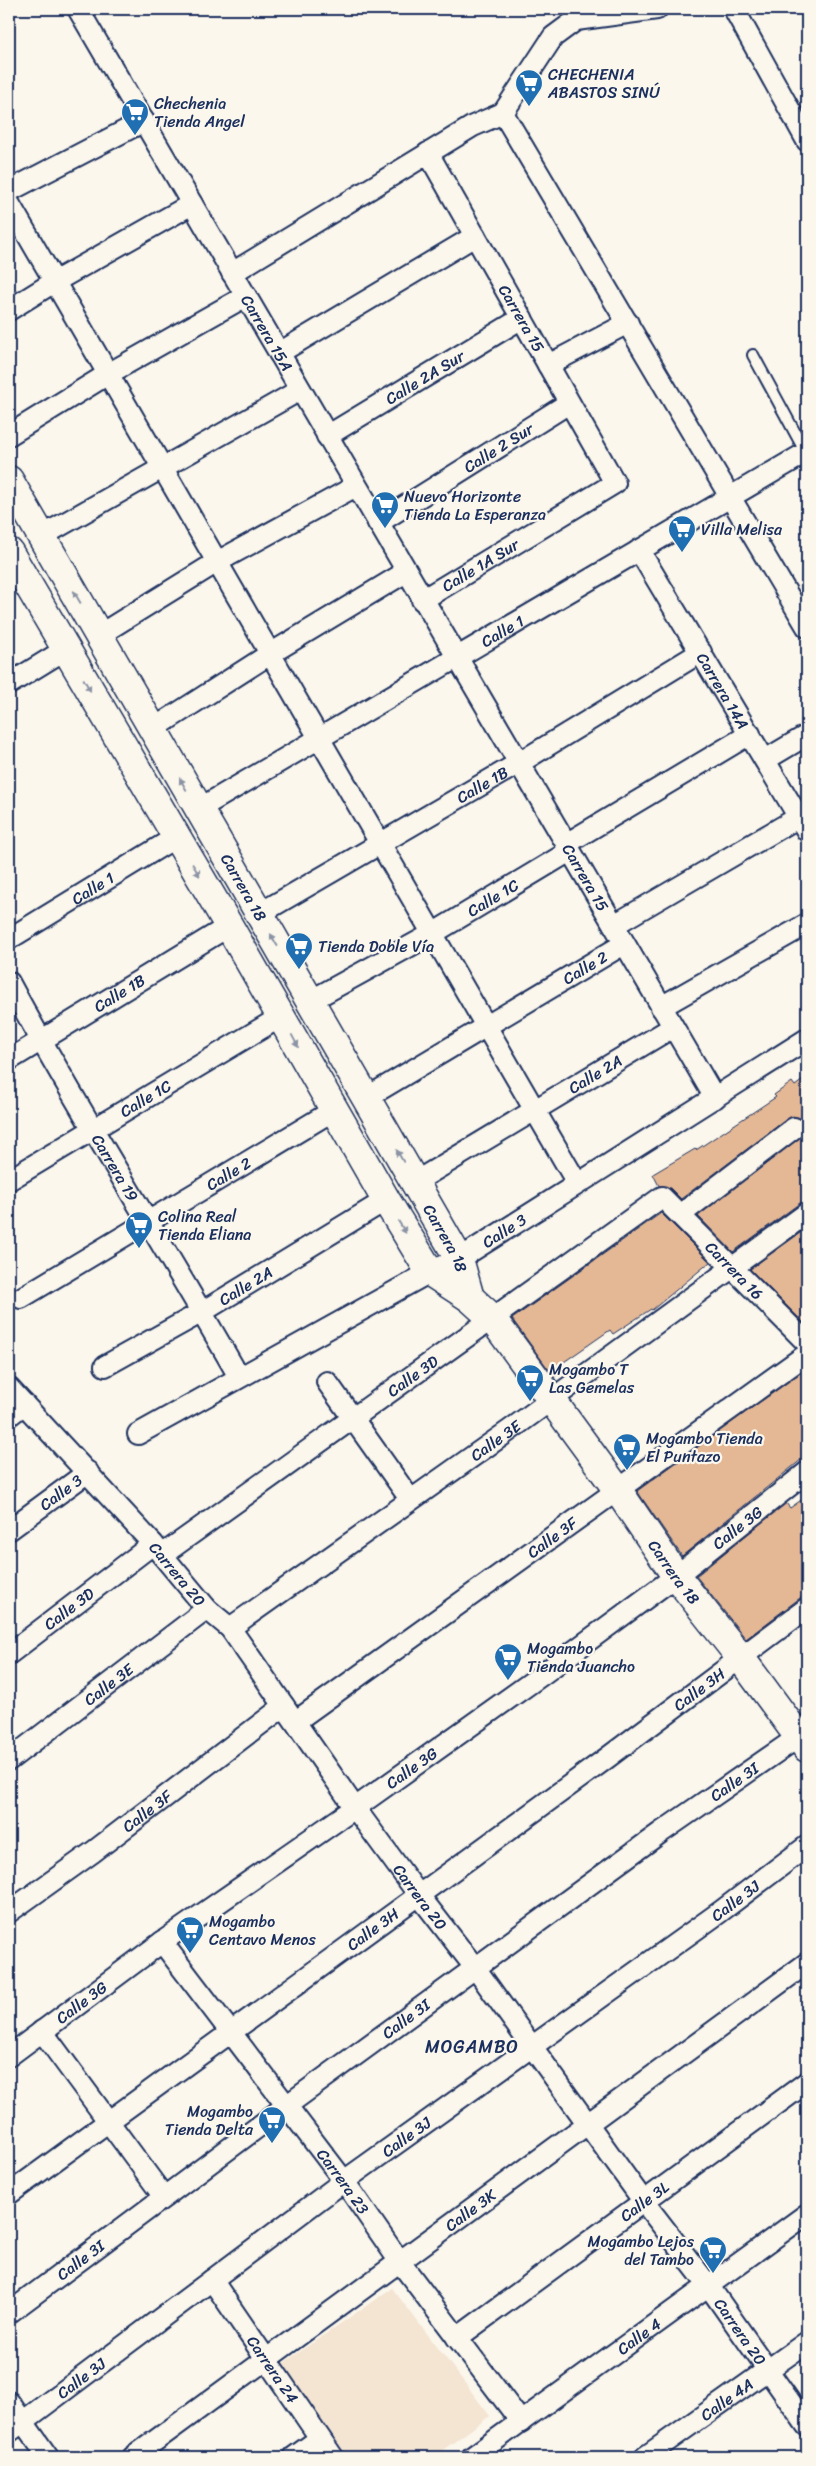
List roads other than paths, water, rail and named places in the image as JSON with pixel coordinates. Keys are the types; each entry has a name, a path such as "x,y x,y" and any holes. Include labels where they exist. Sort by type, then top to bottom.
{"street":[{"name":"Carrera 15A","path":"78,9 456,658"},
{"path":"232,273 473,126 503,113 553,37 576,20 656,9"},
{"path":"734,9 806,134"},
{"path":"503,113 807,627"},
{"path":"9,191 144,121"},
{"name":"Carrera 15","path":"428,153 615,483"},
{"path":"9,203 577,1183"},
{"path":"9,310 54,282 192,204"},
{"path":"279,353 475,236"},
{"path":"9,435 108,374 246,296"},
{"name":"Calle 2A Sur","path":"327,436 522,318"},
{"path":"548,365 628,323"},
{"path":"42,536 300,390"},
{"name":"Calle 2 Sur","path":"378,523 569,402"},
{"name":"Calle 1","path":"197,810 318,737 806,452"},
{"name":"Carrera 18","path":"9,480 153,729 197,810 459,1259 470,1298"},
{"name":"Calle 1A Sur","path":"422,600 615,483"},
{"path":"99,635 217,562 356,486"},
{"name":"Carrera 14A","path":"639,550 803,824"},
{"name":"Carrera 18","path":"10,556 282,1016 386,1200 430,1272 470,1298 491,1317 617,1490 676,1576 804,1739"},
{"path":"153,729 270,654 406,572"},
{"path":"9,684 66,649"},
{"name":"Calle 1B","path":"259,914 519,763 701,652"},
{"name":"Carrera 15","path":"456,658 715,1098"},
{"name":"Calle 1C","path":"310,1001 432,934 750,734"},
{"path":"765,760 807,735"},
{"path":"614,925 803,824"},
{"name":"Calle 1","path":"9,939 176,837"},
{"path":"662,1007 807,924"},
{"name":"Calle 1B","path":"9,1060 229,926"},
{"name":"Calle 2","path":"366,1098 485,1025 624,944"},
{"name":"Carrera 19","path":"9,982 40,1041 94,1129 239,1377"},
{"name":"Calle 1C","path":"9,1180 282,1016"},
{"name":"Calle 2A","path":"415,1182 673,1027"},
{"name":"Calle 3","path":"138,1434 430,1272 459,1259 807,1039"},
{"path":"311,1069 340,1053"},
{"name":"Calle 2","path":"21,1298 334,1110"},
{"path":"680,1215 794,1128"},
{"name":"Carrera 16","path":"662,1197 807,1344"},
{"name":"Calle 3D","path":"9,1654 157,1549 354,1418 491,1317 662,1197"},
{"name":"Calle 2A","path":"105,1366 202,1312 386,1200"},
{"name":"Calle 3E","path":"230,1628 551,1400 807,1213"},
{"name":"Calle 3F","path":"9,1912 290,1714 617,1490 807,1354"},
{"path":"328,1382 410,1499"},
{"name":"Carrera 20","path":"9,1388 17,1410 88,1472 157,1549 207,1609 230,1628 355,1808 418,1894 476,1968 644,2202 708,2285 766,2371 807,2426"},
{"name":"Calle 3","path":"9,1530 88,1472"},
{"name":"Calle 3G","path":"9,2056 162,1942 355,1808 676,1576 807,1472"},
{"name":"Calle 3H","path":"9,2194 607,1758 807,1608"},
{"name":"Calle 3E","path":"9,1760 207,1609"},
{"name":"Calle 3I","path":"9,2313 286,2106 660,1833 804,1739"},
{"name":"Calle 3J","path":"16,2427 344,2181 807,1846"},
{"name":"Carrera 23","path":"162,1942 344,2181 400,2262 521,2422"},
{"name":"Calle 3K","path":"133,2457 807,1963"},
{"path":"42,2031 164,2198"},
{"name":"Calle 3L","path":"457,2338 807,2082"},
{"name":"Calle 4","path":"472,2457 807,2214"},
{"name":"Carrera 24","path":"212,2280 333,2457"},
{"name":"Calle 4A","path":"645,2457 807,2342"},
{"path":"9,2402 16,2427 48,2457"},
{"path":"294,2457 319,2439"}],"lane":[{"path":"753,354 806,452"}],"place":[{"name":"CHECHENIA ABASTOS SINÚ","path":"529,107"},
{"name":"Chechenia Tienda Angel","path":"135,136"},
{"name":"Nuevo Horizonte Tienda La Esperanza","path":"385,529"},
{"name":"Villa Melisa","path":"682,553"},
{"name":"Tienda Doble Vía","path":"299,970"},
{"name":"Colina Real Tienda Eliana","path":"139,1249"},
{"name":"Mogambo T Las Gemelas","path":"530,1402"},
{"name":"Mogambo Tienda El Puntazo","path":"627,1471"},
{"name":"Mogambo Tienda Juancho","path":"508,1681"},
{"name":"Mogambo Centavo Menos","path":"190,1954"},
{"name":"Mogambo Tienda Delta","path":"272,2144"},
{"name":"Mogambo Lejos del Tambo","path":"713,2274"}],"district":[{"name":"MOGAMBO","path":"472,2047"}]}
